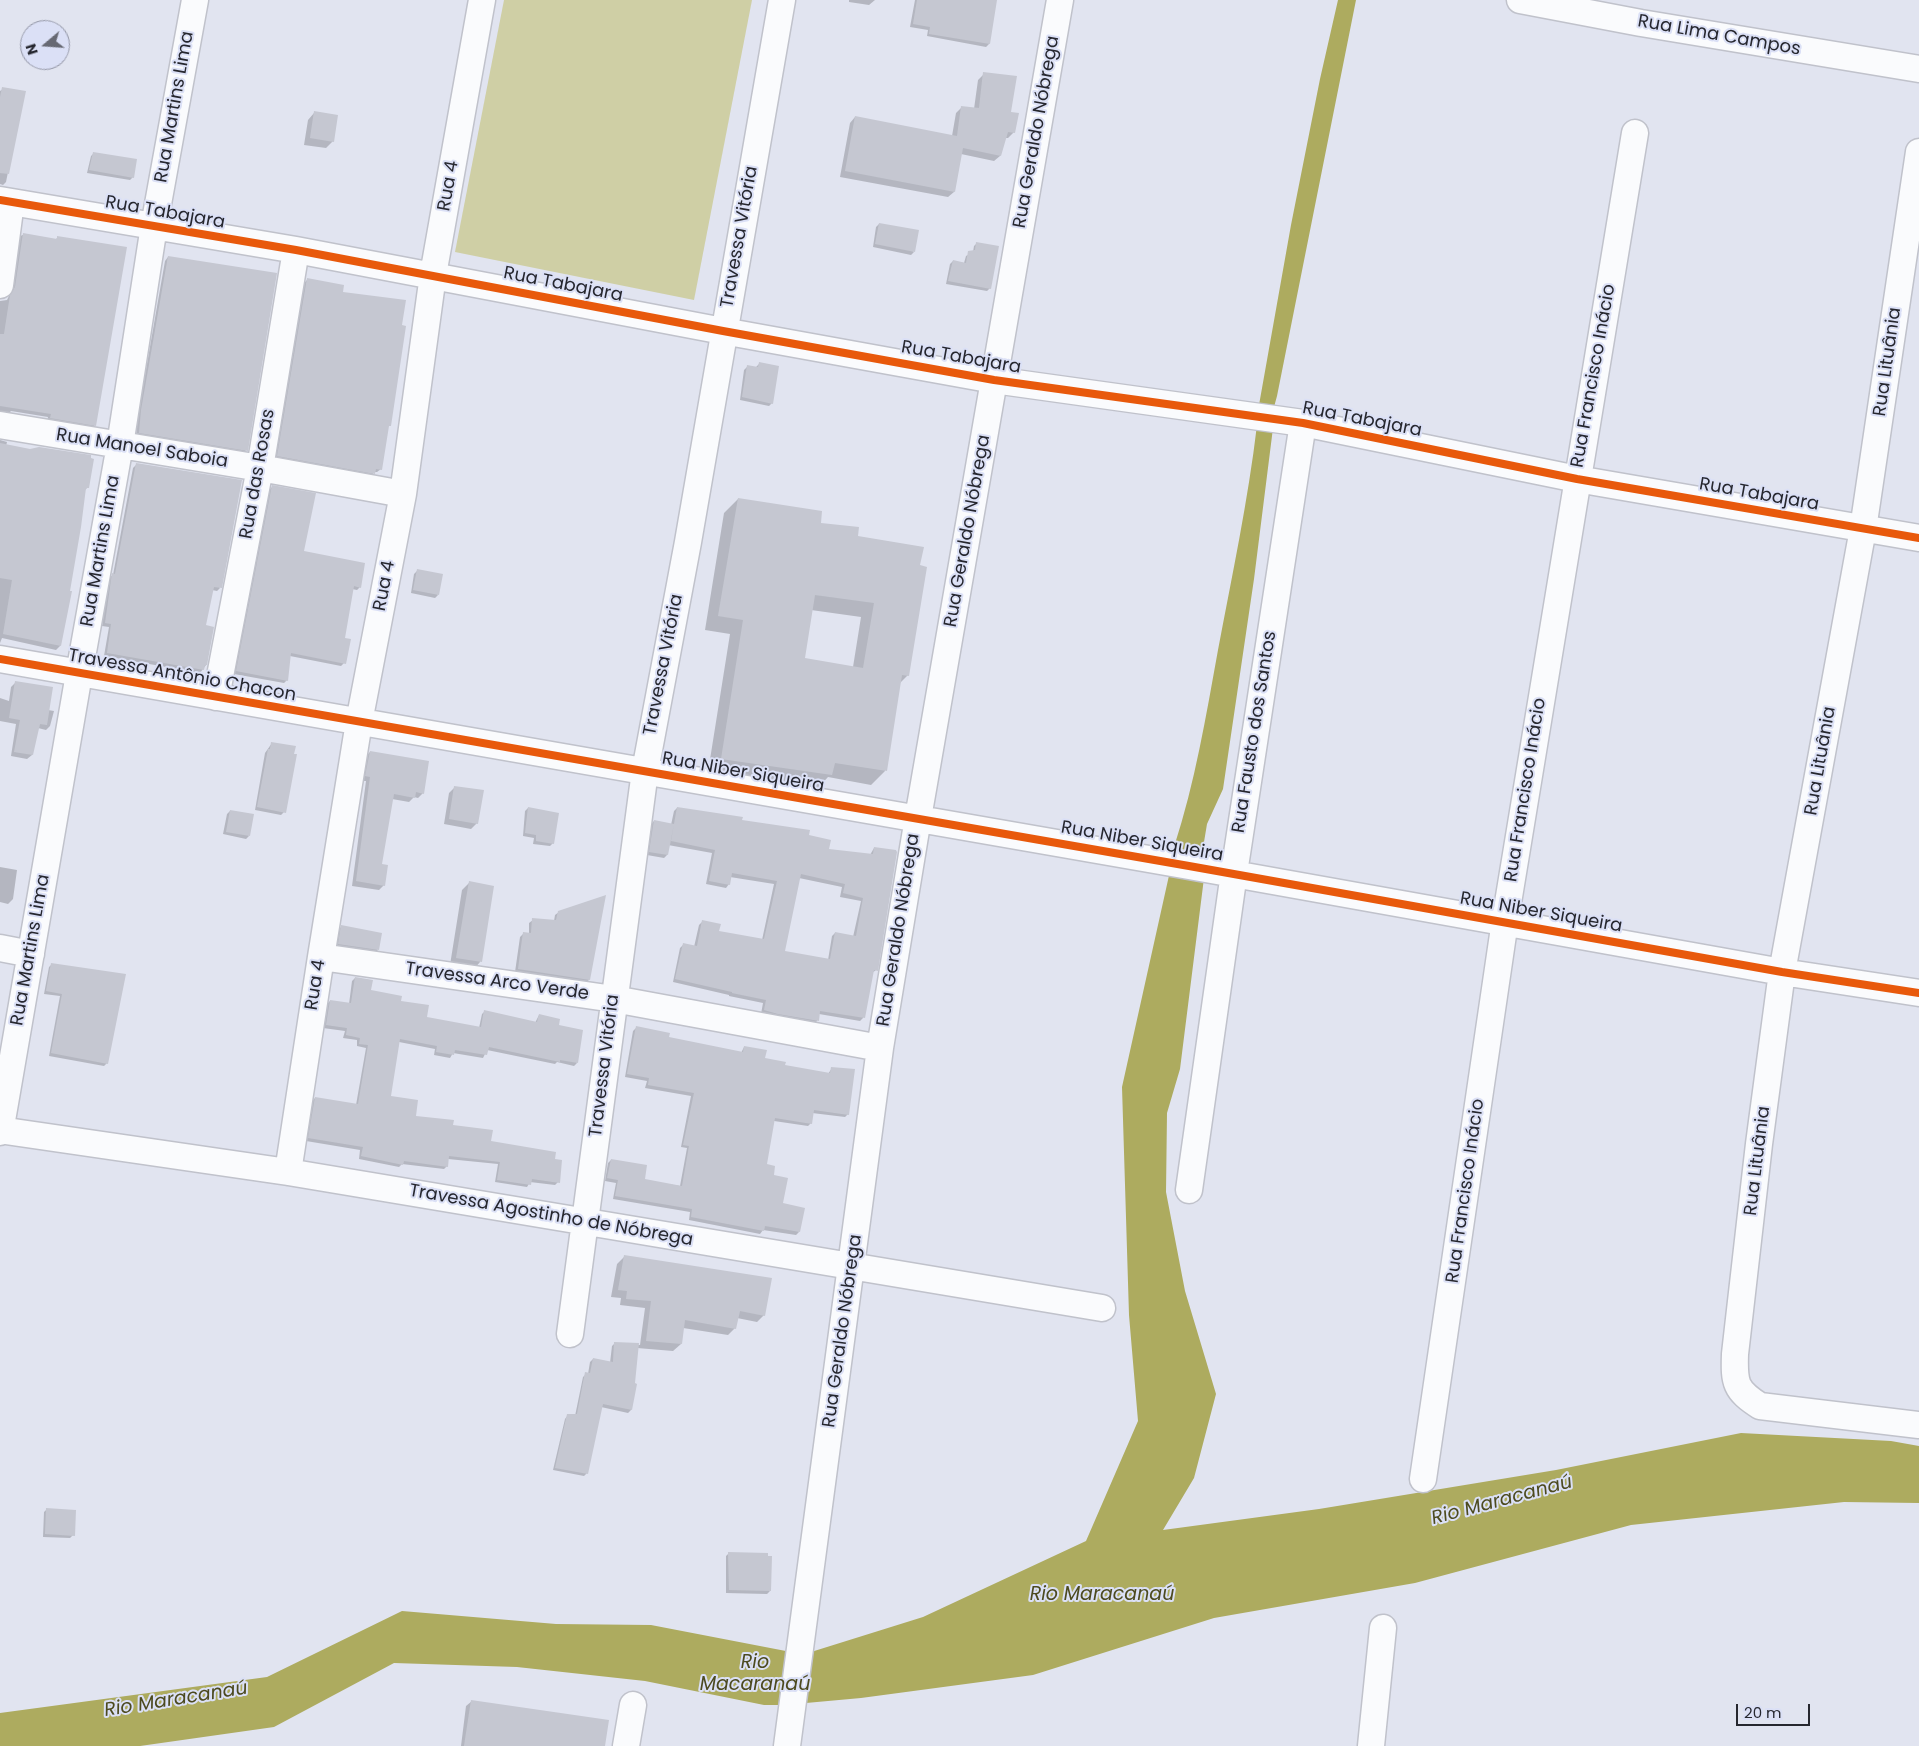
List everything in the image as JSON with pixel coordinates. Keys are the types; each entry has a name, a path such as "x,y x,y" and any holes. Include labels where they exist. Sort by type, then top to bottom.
{"street":[{"name":"Rua Martins Lima","path":"0,1130 120,445 154,226 195,0"},
{"name":"Rua 4","path":"288,1172 360,722 402,494 433,275 482,0"},
{"name":"Travessa Vitória","path":"570,1334 644,771 688,542 723,331 782,0"},
{"name":"Rua Geraldo Nóbrega","path":"787,1746 880,1048 1060,0"},
{"name":"Rua Lima Campos","path":"1520,0 1641,23 1919,69"},
{"name":"Rua Francisco Inácio","path":"1423,1478 1505,921 1635,133"},
{"name":"Rua Lituânia","path":"1919,152 1863,529 1782,972 1759,1144 1735,1354 1735,1372 1738,1388 1760,1406 1919,1425"},
{"name":"Rua Tabajara","path":"6,201 296,250 994,380 1303,423 1577,479 1919,538"},
{"path":"0,285 6,201"},
{"name":"Rua das Rosas","path":"216,697 260,468 296,250"},
{"name":"Rua Fausto dos Santos","path":"1189,1190 1234,873 1303,423"},
{"name":"Rua Manoel Saboia","path":"0,426 260,468 402,494"},
{"name":"Travessa Antônio Chacon","path":"0,659 360,722"},
{"name":"Rua Niber Siqueira","path":"360,722 1234,873 1782,972 1919,993"},
{"path":"0,948 31,954"},
{"name":"Travessa Arco Verde","path":"321,957 614,999 880,1048"},
{"name":"Travessa Agostinho de Nóbrega","path":"0,1130 288,1172 1102,1308"},
{"path":"1371,1746 1382,1628"},
{"path":"626,1746 633,1706"}],"green space":[{"path":"504,0 752,0 694,300 455,252"}],"water":[{"path":"1338,0 1356,0 1277,396 1274,407 1259,405 1291,225"},
{"path":"1257,425 1273,428 1254,579 1223,789 1207,824 1202,854 1174,847 1194,774 1204,724 1244,510"},
{"name":"Rio Maracanaú","path":"1170,871 1204,878 1180,1069 1167,1113 1166,1192 1185,1291 1216,1394 1194,1478 1163,1530 1319,1509 1556,1470 1741,1433 1891,1441 1919,1446 1919,1503 1844,1502 1631,1525 1415,1583 1214,1618 1033,1675 861,1698 806,1703 811,1652 923,1617 1086,1541 1138,1421 1129,1315 1122,1087"},
{"name":"Rio Macaranaú","path":"402,1611 556,1624 651,1625 791,1652 782,1705 764,1705 645,1681 517,1667 394,1663 274,1727 140,1746 0,1746 0,1713 267,1677"}],"building":[{"path":"917,0 997,0 990,44 929,34 930,27 913,24"},
{"path":"983,72 1017,76 1011,112 1019,113 1015,133 1008,132 1001,156 963,148 955,192 845,171 855,116 957,136 961,106 979,108"},
{"path":"2,87 26,91 9,174 0,173 0,97"},
{"path":"314,111 338,115 334,142 310,138"},
{"path":"93,152 137,159 134,178 89,170"},
{"path":"879,223 919,230 915,252 875,244"},
{"path":"23,233 57,239 57,236 127,247 96,426 50,418 51,414 0,406 0,334 4,334 10,295 15,287"},
{"path":"976,242 999,246 991,289 948,281 953,260 966,263 968,251 975,250"},
{"path":"168,256 277,273 248,451 139,433 141,410"},
{"path":"307,278 344,285 343,292 406,300 402,325 406,326 391,426 389,426 382,470 376,469 375,474 277,456"},
{"path":"759,362 779,366 773,404 742,397 747,365 758,367"},
{"path":"0,443 30,449 39,447 91,455 91,458 94,459 89,488 86,488 70,591 72,591 61,646 3,634 12,580 0,578"},
{"path":"136,463 242,480 222,588 214,587 206,625 214,627 207,665 205,665 204,670 107,653 111,624 105,623 112,573 115,574"},
{"path":"272,485 316,493 304,551 365,563 361,588 354,586 345,638 351,639 346,664 291,653 288,681 236,671"},
{"path":"738,498 822,511 821,523 859,527 858,536 924,547 920,565 927,567 909,676 902,675 887,771 835,763 832,775 721,759 743,620 718,616","holes":["815,595 874,603 863,668 805,658"]},
{"path":"417,569 443,574 439,595 413,590"},
{"path":"15,681 53,687 47,725 40,724 33,755 14,752 20,720 9,718"},
{"path":"271,742 296,746 294,754 297,754 286,813 257,807"},
{"path":"370,751 429,761 424,794 416,792 415,798 394,794 382,864 388,865 385,886 356,881 370,777 365,776"},
{"path":"454,786 484,790 478,824 449,819"},
{"path":"528,807 559,813 554,844 536,841 536,835 525,833"},
{"path":"677,807 743,817 742,820 810,830 809,835 831,840 829,849 873,854 874,847 896,850 878,971 874,970 865,1018 820,1011 819,1021 778,1014 764,1010 766,1000 675,979 683,943 697,946 702,920 721,924 719,931 764,939 777,881 732,873 730,885 709,881 715,850 671,841","holes":["801,874 845,884 843,893 863,898 856,936 835,932 830,959 785,951"]},
{"path":"230,810 254,814 250,836 226,832"},
{"path":"654,820 674,824 668,855 649,852"},
{"path":"469,881 494,886 482,962 456,958"},
{"path":"606,895 590,980 518,969 523,932 531,933 532,918 556,920 558,911"},
{"path":"341,925 382,933 379,950 338,944"},
{"path":"51,963 126,974 108,1064 51,1053 62,994 46,991"},
{"path":"355,977 373,980 371,990 402,996 401,1001 429,1005 427,1017 481,1027 484,1010 537,1022 539,1014 560,1019 559,1025 583,1030 578,1063 560,1060 560,1062 489,1047 487,1055 455,1050 454,1055 436,1052 437,1046 400,1039 391,1096 418,1100 416,1116 454,1120 453,1125 493,1130 491,1141 556,1152 555,1159 562,1160 560,1183 532,1179 531,1185 497,1180 500,1162 449,1156 448,1167 404,1161 403,1165 361,1156 363,1147 308,1138 315,1097 358,1104 368,1045 359,1044 360,1038 346,1035 347,1028 326,1025 330,1000 351,1003"},
{"path":"636,1026 670,1033 669,1037 743,1052 744,1046 767,1050 765,1058 786,1062 785,1065 830,1073 831,1067 855,1069 849,1115 814,1110 812,1124 775,1118 767,1164 775,1166 774,1175 788,1178 783,1203 805,1208 800,1232 765,1226 764,1231 691,1217 692,1209 615,1196 618,1180 607,1178 611,1159 647,1165 645,1179 682,1186 689,1146 683,1145 694,1093 648,1085 649,1078 627,1074"},
{"path":"624,1255 772,1278 765,1316 740,1311 736,1329 685,1320 682,1344 646,1341 651,1301 626,1299 627,1291 618,1290"},
{"path":"614,1342 639,1343 635,1383 637,1384 632,1410 603,1404 588,1474 555,1468 567,1414 577,1414 585,1372 590,1373 593,1358 613,1362"},
{"path":"46,1508 76,1510 75,1536 45,1534"},
{"path":"728,1552 768,1553 768,1556 772,1556 771,1591 729,1590"},
{"path":"471,1700 609,1720 605,1746 464,1746"}],"cycle path":[{"path":"0,200 296,250 994,380 1303,423 1577,479 1919,538"},
{"path":"0,659 1189,866 1782,972 1919,993"}]}
